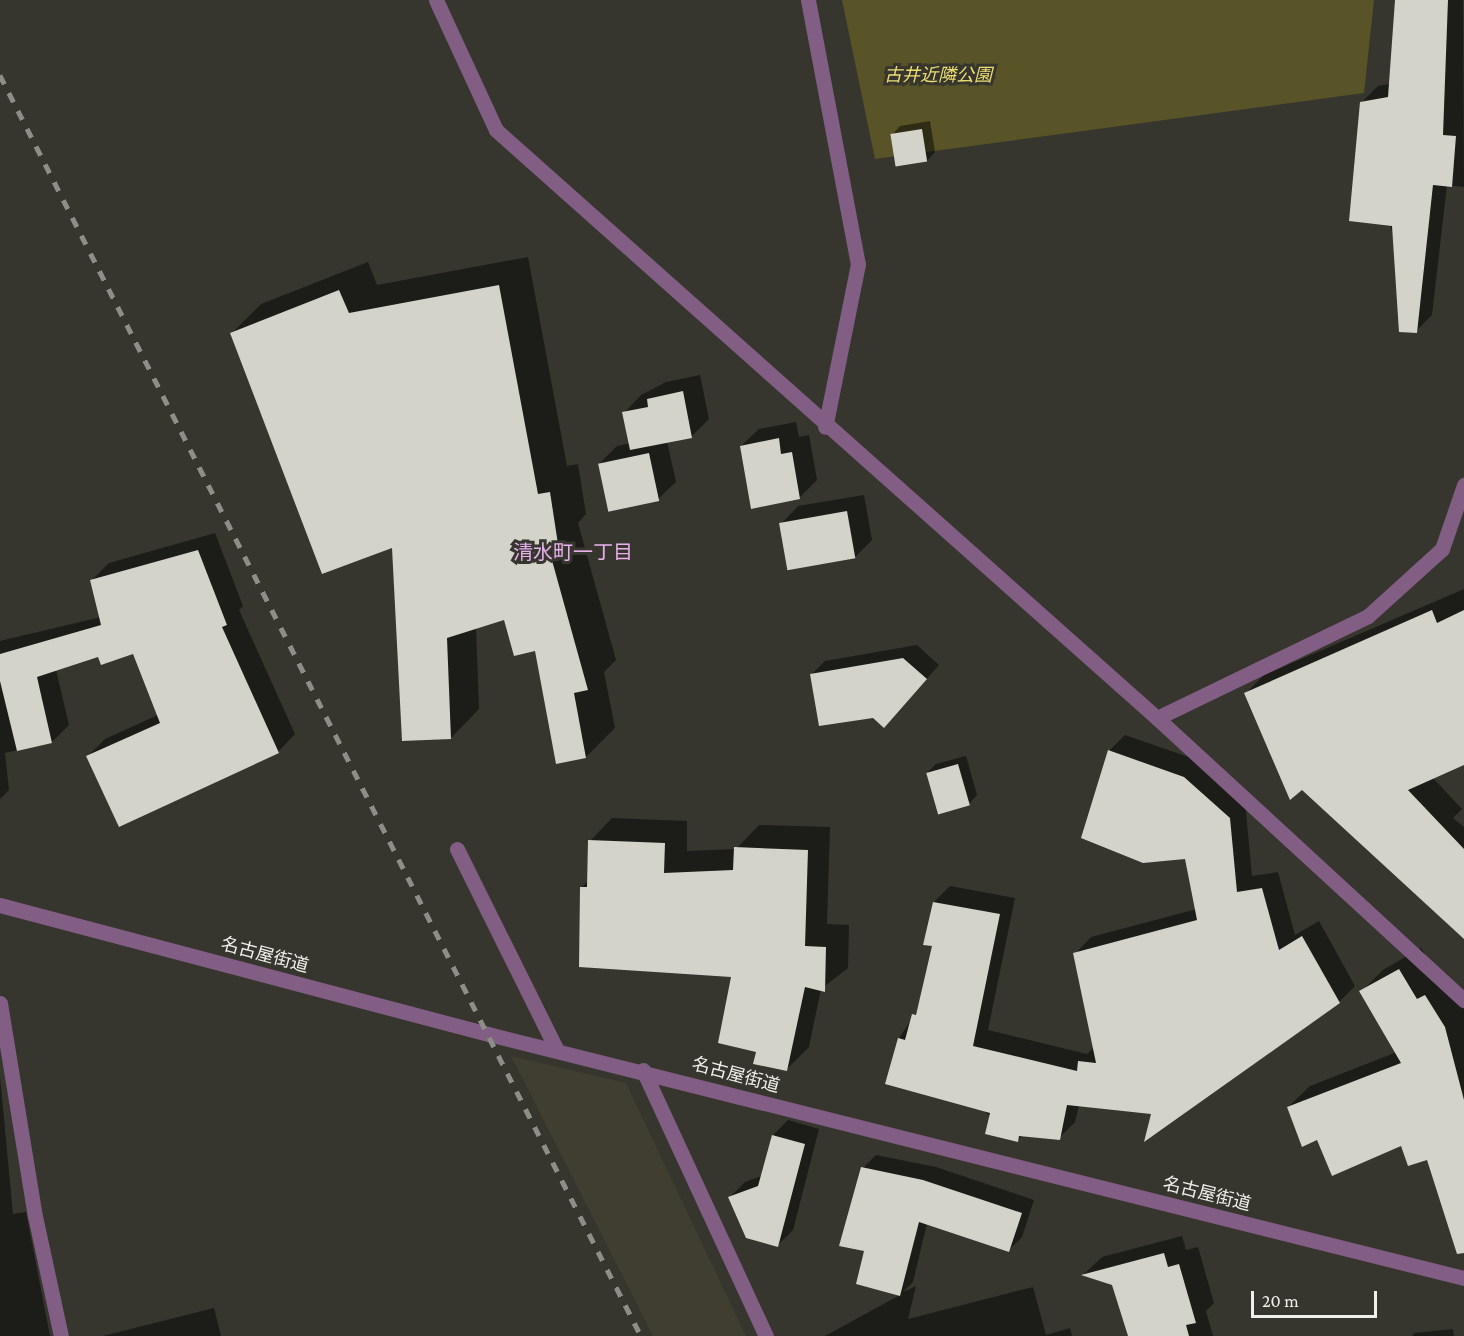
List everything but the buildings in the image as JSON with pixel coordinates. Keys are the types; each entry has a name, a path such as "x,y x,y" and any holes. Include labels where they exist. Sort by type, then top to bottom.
{"street":[{"path":"436,0 496,130 825,427 1158,718 1464,1000"},
{"path":"808,0 858,264 825,427"},
{"path":"1158,718 1368,616 1442,549 1464,485"},
{"path":"457,849 556,1048"},
{"name":"名古屋街道","path":"0,905 1464,1278"},
{"path":"0,1003 35,1216 61,1336"},
{"path":"643,1070 766,1336"}],"shaded area":[{"path":"511,1056 626,1083 746,1336 653,1336"}],"green space":[{"name":"古井近隣公園","path":"842,0 1374,0 1364,93 875,159"}],"railway":[{"path":"0,75 641,1336"}],"district":[{"name":"清水町一丁目","path":"573,552"}]}
